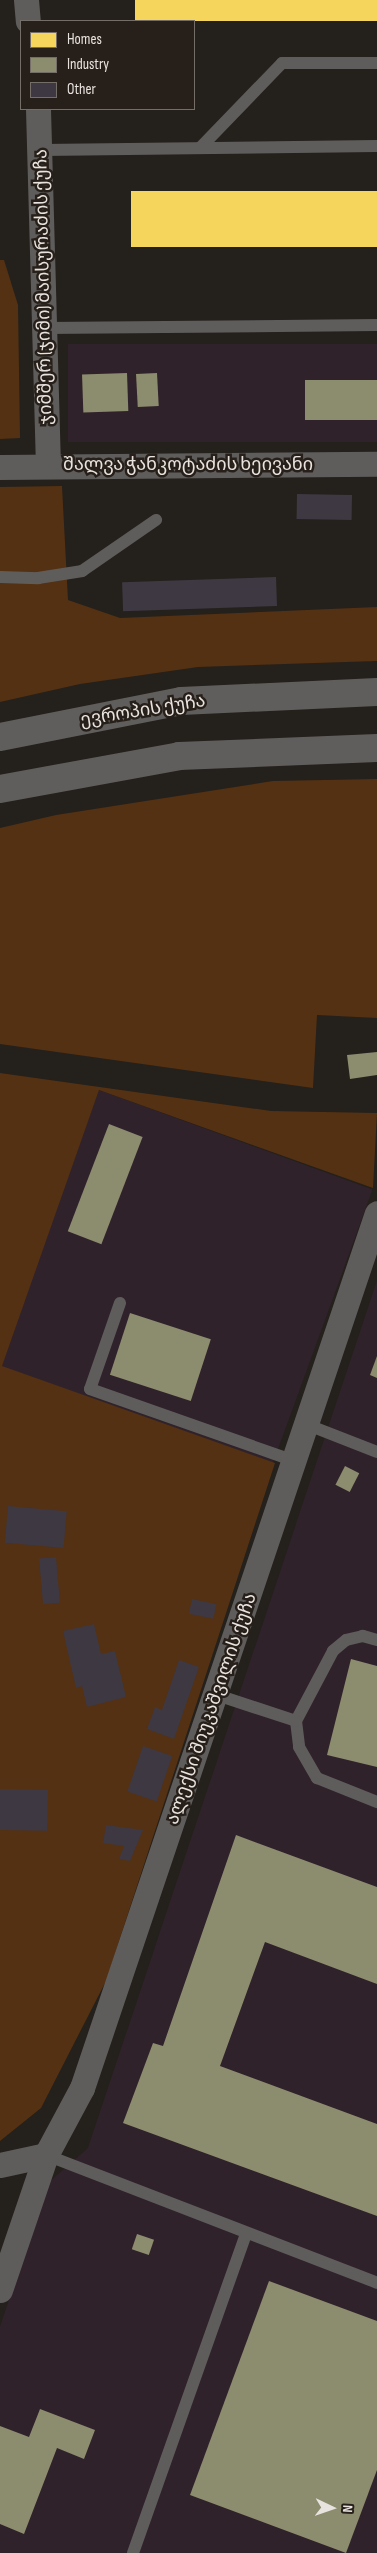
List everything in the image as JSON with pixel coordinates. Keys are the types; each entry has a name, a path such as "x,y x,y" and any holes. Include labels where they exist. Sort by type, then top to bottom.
{"main road":[{"name":"ევროპის ქუჩა","path":"0,737 181,701 377,692"},
{"path":"0,789 179,756 377,748"}],"street":[{"path":"26,0 28,20"},
{"name":"ჯიმშერ (ჯიმი) მაისურაძის ქუჩა","path":"38,110 42,150 48,466"},
{"name":"შალვა ჭანკოტაძის ხეივანი","path":"0,467 377,464"},
{"name":"ალექსი შიუკაშვილის ქუჩა","path":"0,2290 46,2155 82,2088 296,1462 377,1213"},
{"path":"0,2165 46,2155"}],"lane":[{"path":"200,148 282,63 377,63"},
{"path":"42,150 377,146"},
{"path":"44,328 377,325"},
{"path":"0,577 38,578 82,570 156,520"},
{"path":"120,1303 90,1389 296,1462"},
{"path":"308,1425 377,1452"},
{"path":"377,1640 363,1636 346,1640 333,1651 296,1721 299,1747 317,1778 377,1802"},
{"path":"217,1695 296,1721"},
{"path":"46,2155 246,2234 377,2283"},
{"path":"133,2553 246,2234"}],"shaded area":[{"path":"0,260 4,260 18,305 20,438 0,439"},
{"path":"68,344 377,344 377,442 68,442"},
{"path":"62,486 68,600 120,618 377,607 377,661 198,667 80,684 0,702 0,487"},
{"path":"377,779 377,1018 317,1015 313,1088 0,1044 0,828 56,815 273,781"},
{"path":"0,1073 271,1111 377,1113 373,1188 99,1090 2,1366 275,1463 106,1981 41,2108 0,2141"},
{"path":"99,1090 372,1190 272,1465 0,1366"},
{"path":"377,1281 377,2553 0,2553 0,2327 48,2183 88,2148"}],"building: Homes":[{"path":"135,0 377,0 377,21 135,20"},
{"path":"131,191 377,191 377,247 131,247"}],"building: Industry":[{"path":"127,373 128,411 83,413 82,375"},
{"path":"157,373 159,406 138,407 136,374"},
{"path":"305,380 377,380 377,420 305,420"},
{"path":"377,1052 377,1075 350,1079 347,1055"},
{"path":"109,1124 143,1137 101,1244 68,1231"},
{"path":"130,1313 211,1339 191,1401 110,1375"},
{"path":"377,1356 377,1378 370,1375"},
{"path":"345,1466 359,1473 350,1492 335,1485"},
{"path":"351,1659 377,1666 377,1767 327,1755"},
{"path":"236,1835 377,1887 377,1984 265,1942 220,2066 377,2124 377,2216 123,2123 153,2043 163,2046"},
{"path":"137,2234 154,2240 149,2255 132,2249"},
{"path":"269,2281 377,2321 377,2470 346,2553 190,2495"},
{"path":"40,2409 95,2430 84,2459 57,2448 24,2534 0,2524 0,2426 29,2437"}],"building: Other":[{"path":"297,494 352,495 352,520 297,519"},
{"path":"276,577 277,606 123,611 122,582"},
{"path":"8,1506 67,1511 64,1548 5,1543"},
{"path":"56,1557 60,1603 43,1604 39,1558"},
{"path":"192,1599 216,1604 213,1619 189,1614"},
{"path":"94,1624 101,1654 115,1651 126,1697 87,1707 82,1686 76,1688 63,1631"},
{"path":"179,1660 199,1667 174,1739 147,1729 155,1707 162,1710"},
{"path":"143,1746 172,1756 157,1801 127,1791"},
{"path":"0,1789 48,1790 47,1831 0,1830"},
{"path":"106,1825 143,1830 130,1861 119,1859 124,1846 103,1843"}]}
